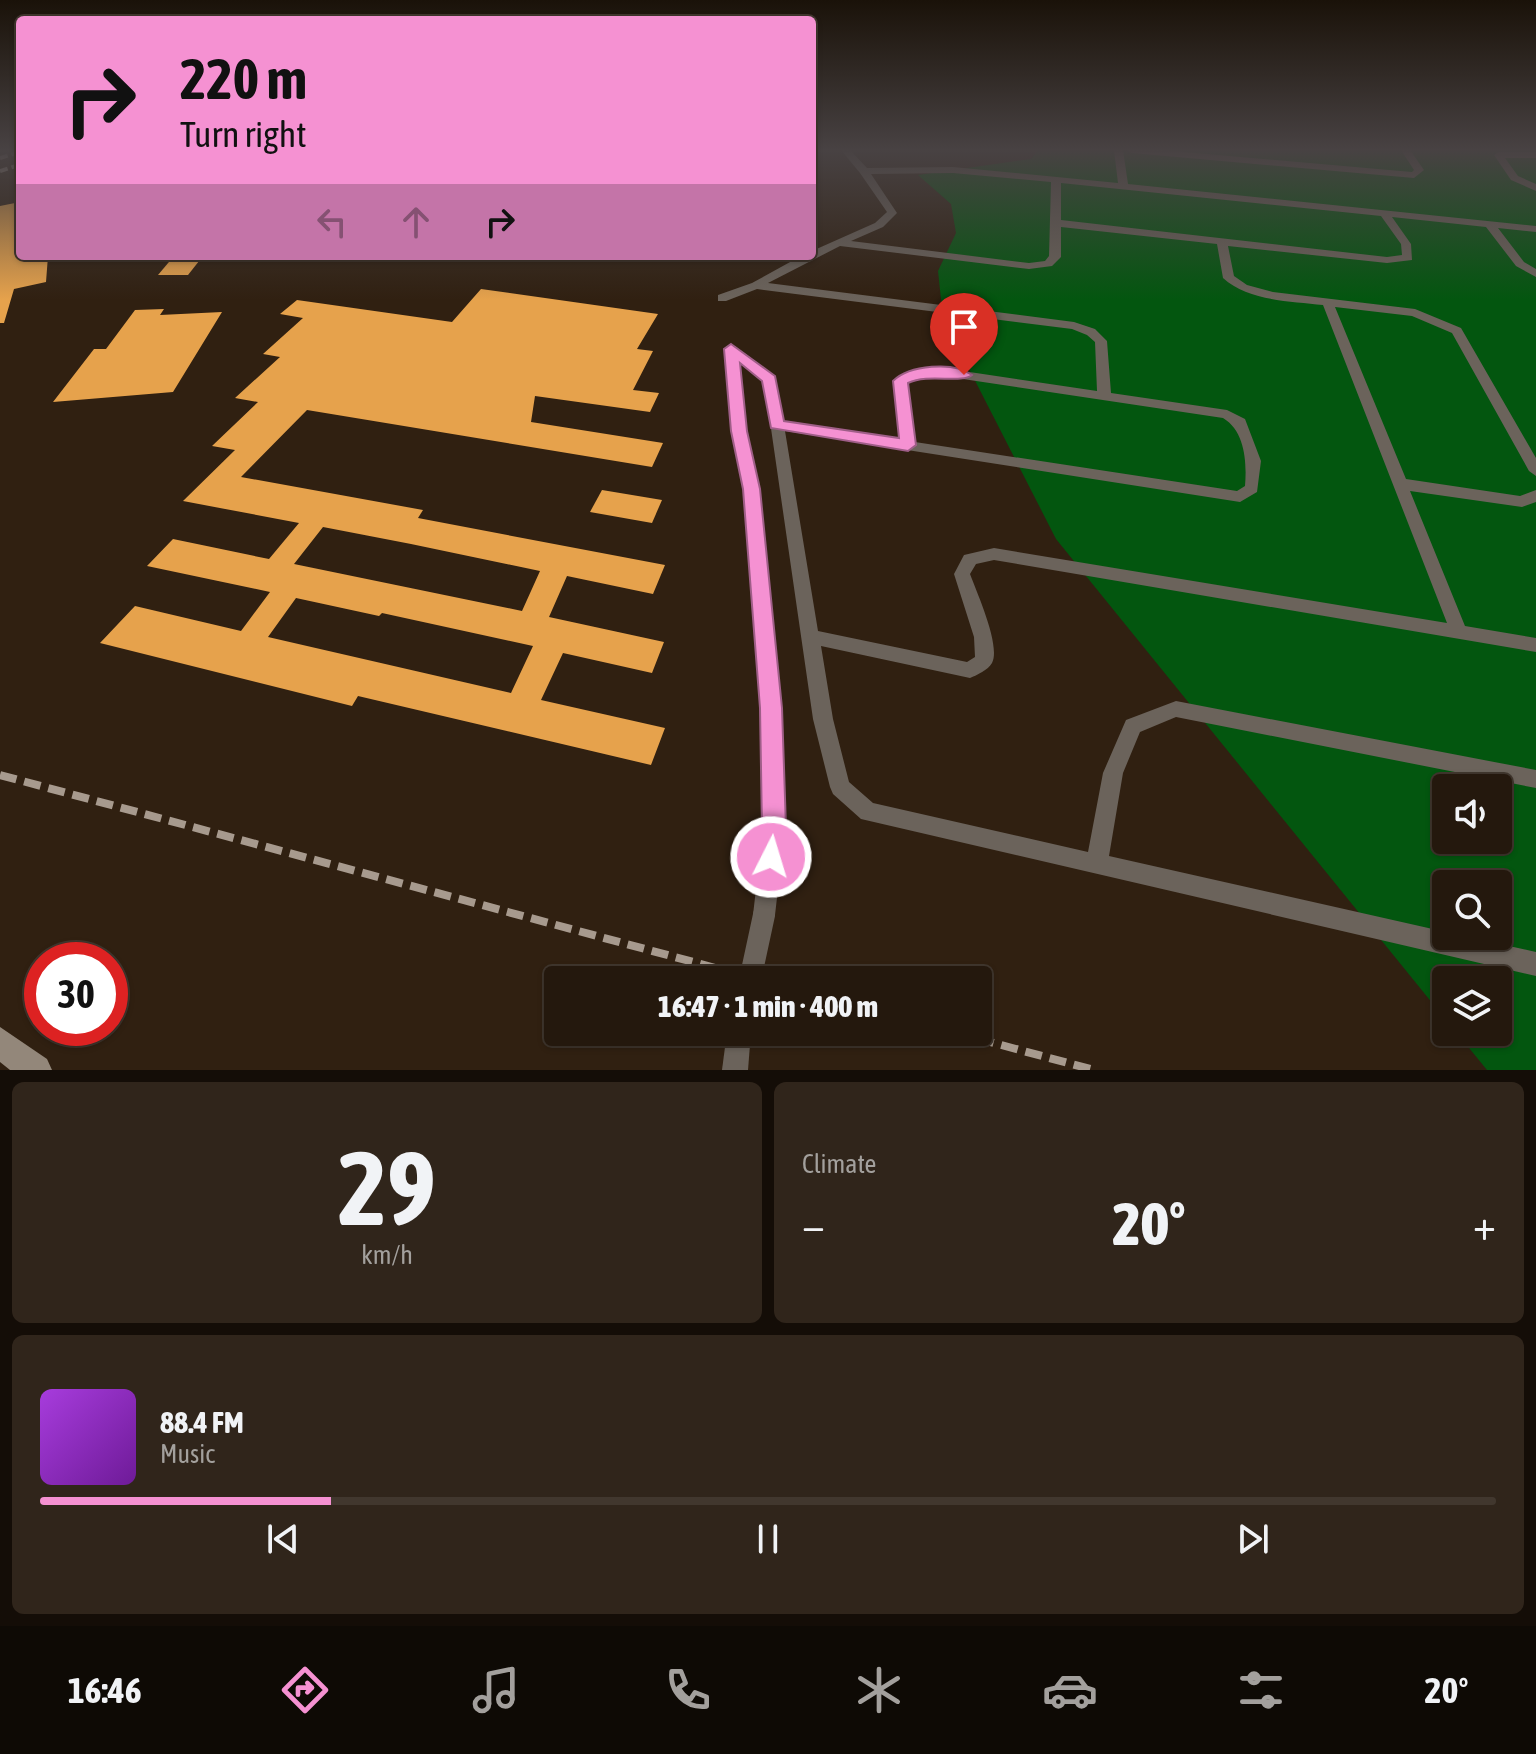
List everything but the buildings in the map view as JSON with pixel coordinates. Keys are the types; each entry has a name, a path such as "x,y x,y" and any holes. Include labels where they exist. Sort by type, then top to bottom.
{"street":[{"path":"816,253 879,225 892,213 883,200"},
{"path":"838,243 1029,266 1048,264 1055,257 1056,200"},
{"path":"1253,200 1536,229"},
{"path":"1055,223 1387,260 1408,258 1406,244 1385,214"},
{"path":"1489,224 1520,264 1536,274"},
{"path":"1222,242 1229,278 1243,287 1272,295 1415,313 1457,331 1536,471"},
{"path":"722,298 756,285 802,260"},
{"path":"756,285 1074,326 1091,332 1101,341 1104,396"},
{"path":"1327,301 1459,632"},
{"path":"753,966 764,915 774,828 771,708 751,489 739,431 731,349 770,379 823,719 840,787 868,812 1536,964"},
{"path":"776,425 1240,497 1252,488 1254,461 1240,422 1227,414 936,371 914,374 900,381 908,445"},
{"path":"1401,484 1522,502 1536,495"},
{"path":"810,637 970,670 984,660 983,637 962,574 970,559 994,554 1536,645"},
{"path":"1097,864 1113,773 1133,726 1176,709 1536,779"},
{"path":"0,1043 36,1070"},
{"path":"735,1070 738,1046"}],"green space":[{"path":"946,200 1536,200 1536,1070 1487,1070 1467,1046 1512,1046 1512,966 1432,966 1432,1003 1056,539 943,318 938,271 956,233 951,204"}],"railway":[{"path":"0,775 708,966"},
{"path":"992,1043 1094,1070"}],"route":[{"path":"771,857 774,828 771,708 751,489 739,431 731,349 770,379 776,425 908,445 900,381 914,374 936,371 964,375"}]}
